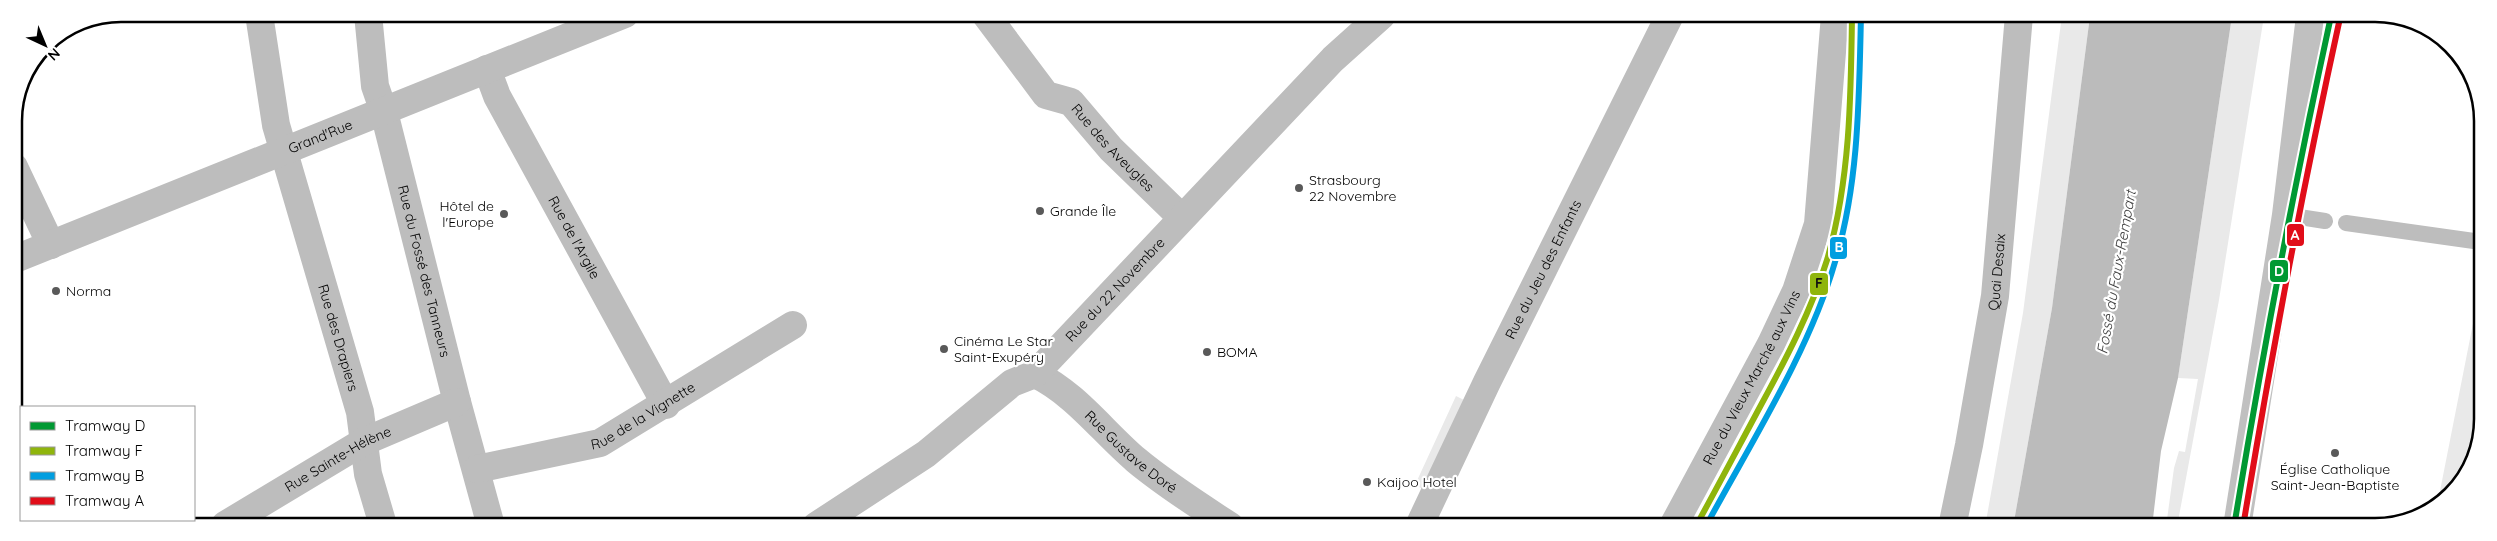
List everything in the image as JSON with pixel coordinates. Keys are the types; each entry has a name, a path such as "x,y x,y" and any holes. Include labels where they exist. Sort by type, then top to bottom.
{"street":[{"name":"Rue du 22 Novembre","path":"828,518 926,454 1012,383 1035,374 1181,217 1333,59 1374,22"},
{"name":"Rue du Jeu des Enfants","path":"1431,518 1487,382 1666,22"},
{"name":"Rue du Vieux Marché aux Vins","path":"1677,518 1771,344 1796,291 1818,224 1834,22"},
{"name":"Quai Desaix","path":"1954,518 1970,445 1995,296 2018,22"},
{"path":"2238,518 2286,215 2309,22"},
{"name":"Rue des Drapiers","path":"260,23 282,153 360,412 368,474 381,518"},
{"name":"Rue du Fossé des Tanneurs","path":"369,23 375,86 384,112 457,402 489,518"},
{"name":"Grand'Rue","path":"23,256 602,23"},
{"name":"Rue des Aveugles","path":"992,23 1046,95 1071,102 1111,149 1181,217"},
{"name":"Rue de l'Argile","path":"487,69 497,96 666,404"},
{"path":"23,185 51,245"},
{"name":"Rue de la Vignette","path":"477,469 600,443 793,325"},
{"name":"Rue Gustave Doré","path":"1035,374 1067,392 1112,439 1164,482 1218,518"},
{"name":"Rue Sainte-Hélène","path":"237,518 363,442 457,402"}],"lane":[{"path":"2286,215 2326,221"},
{"path":"2346,223 2474,241"}],"shaded area":[{"path":"2061,22 2089,22 2052,308 2015,518 1987,518 2023,313"},
{"path":"2231,22 2263,22 2219,300 2179,518 2167,518 2174,468 2179,451 2185,452 2198,379 2178,378"},
{"path":"2474,318 2473,439 2467,457 2458,474 2443,492 2440,491"},
{"path":"1456,396 1464,400 1423,489 1415,485"}],"water":[{"name":"Fossé du Faux-Rempart","path":"2089,22 2231,22 2178,378 2161,451 2153,518 2015,518 2052,308"}],"tram line":[{"name":"F","path":"1700,518 1789,352 1806,316 1827,260 1835,230 1845,169 1850,108 1852,22"},
{"name":"B","path":"1710,518 1794,363 1824,296 1835,262 1849,202 1853,171 1858,109 1861,22"},
{"name":"D","path":"2236,518 2279,271 2330,22"},
{"name":"A","path":"2245,518 2288,272 2339,22"}],"place":[{"name":"Strasbourg 22 Novembre","path":"1299,188"},
{"name":"Grande Île","path":"1040,211"},
{"name":"Hôtel de l'Europe","path":"504,214"},
{"name":"Norma","path":"56,291"},
{"name":"Cinéma Le Star Saint-Exupéry","path":"944,349"},
{"name":"BOMA","path":"1207,352"},
{"name":"Église Catholique Saint-Jean-Baptiste","path":"2335,453"},
{"name":"Kaijoo Hotel","path":"1367,482"}]}
